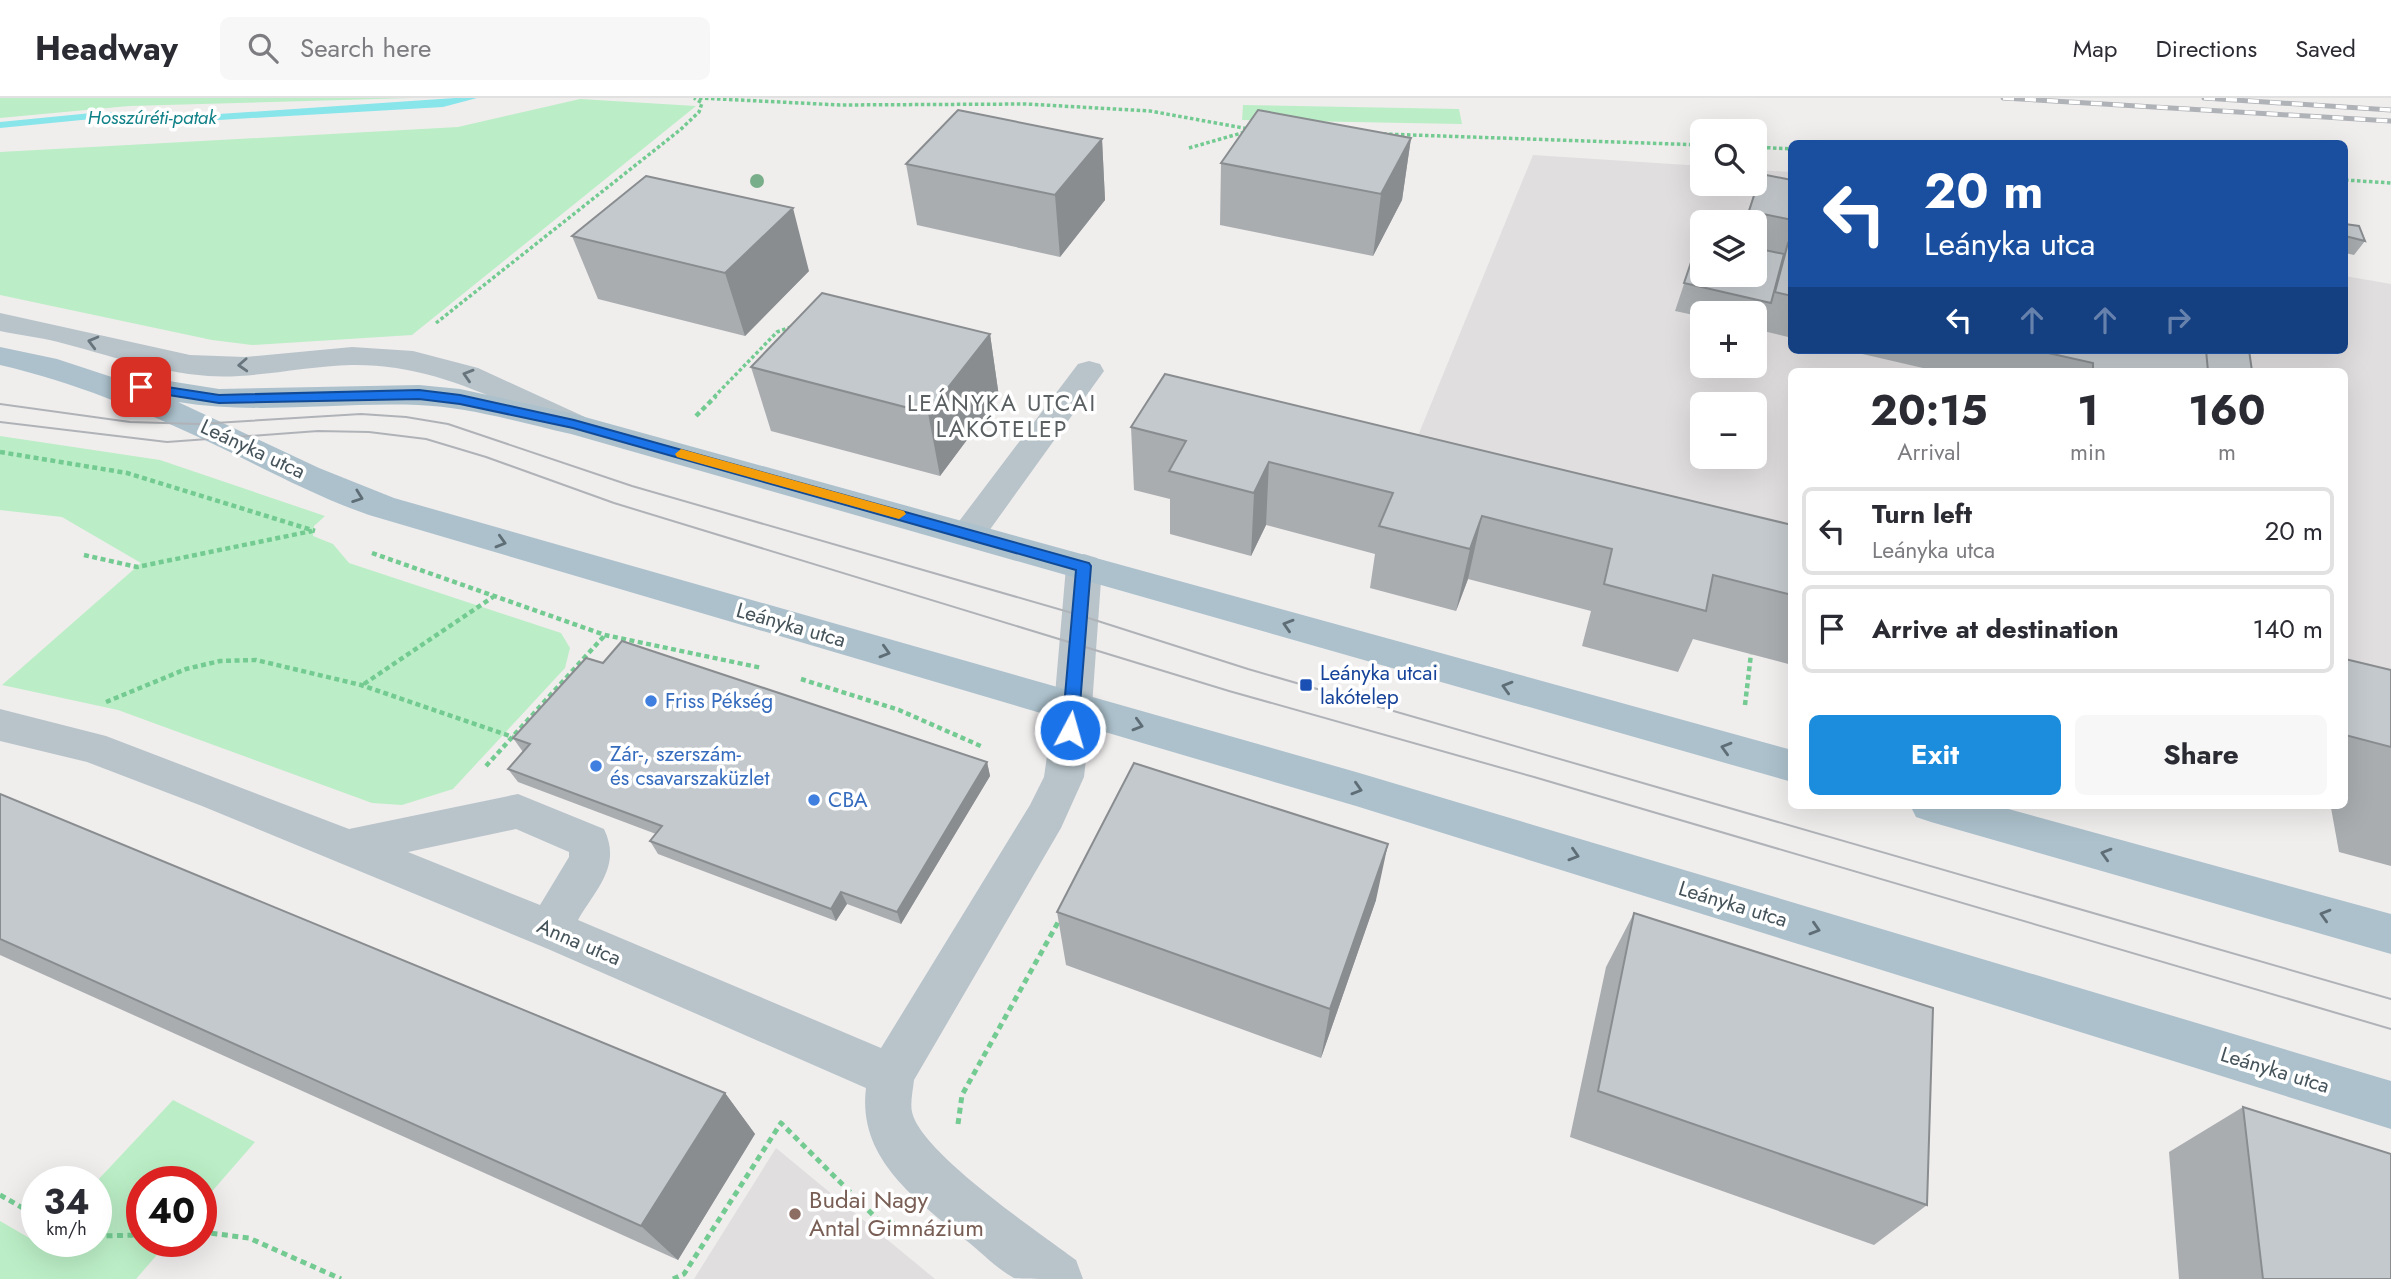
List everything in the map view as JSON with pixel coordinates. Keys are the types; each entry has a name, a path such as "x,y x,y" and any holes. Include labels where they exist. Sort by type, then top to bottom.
{"main road":[{"path":"0,356 90,379"},
{"name":"Leányka utca","path":"90,379 219,399 419,395 460,399 574,424 1788,765"},
{"name":"Leányka utca","path":"90,379 231,438 351,496 436,523 1370,793 2391,1105"},
{"path":"1945,809 2391,933"}],"street":[{"path":"0,322 59,333 159,360 210,367 351,356 393,357 434,365 485,380 574,424"},
{"path":"969,533 1089,371"},
{"path":"1057,1279 927,1177 901,1146 887,1111 891,1075 1046,816 1064,777 1073,706 1084,566"},
{"name":"Anna utca","path":"20,728 92,747 142,766 549,929 891,1075"},
{"path":"345,848 518,811 589,842 590,859 549,929"}],"path":[{"path":"696,98 840,105 1026,104 1136,111 1253,130 1189,148"},
{"path":"393,357 680,130 699,112 702,103 696,98"},
{"path":"1378,134 1690,145"},
{"path":"1767,148 1788,149"},
{"path":"2348,180 2391,183"},
{"path":"663,449 777,332 801,323"},
{"path":"0,452 127,473 326,536"},
{"path":"84,555 137,567 313,531"},
{"path":"365,550 605,635 702,653 771,670"},
{"path":"363,684 494,597"},
{"path":"426,830 605,635"},
{"path":"1743,717 1751,654"},
{"path":"20,728 166,675 205,664 237,659 263,660 363,684 513,737"},
{"path":"796,678 898,710 984,747"},
{"path":"0,1195 21,1207"},
{"path":"217,1234 249,1238 341,1279"}],"shaded area":[{"path":"1533,155 1690,165 1690,196 1767,196 1767,171 1788,172 1788,354 2348,354 2348,277 2391,284 2391,690 2348,679 2348,368 1788,368 1788,537 1415,443"},
{"name":"Budai Nagy Antal Gimnázium","path":"776,1148 935,1279 694,1279"}],"green space":[{"path":"0,98 412,98 129,106 0,118"},
{"path":"580,99 696,106 412,335 252,345 212,340 0,295 0,152 458,127"},
{"path":"1243,105 1459,109 1462,124 1242,120"},
{"path":"0,436 160,460 325,516 314,526 313,536 333,544 349,563 561,633 570,648 565,668 453,789 402,805 372,803 118,710 2,685 141,563 62,517 0,510"},
{"path":"173,1100 255,1142 217,1186 217,1166 126,1166 126,1257 155,1257 136,1279 0,1279 0,1221 21,1233 21,1257 112,1257 111,1166"}],"building":[{"path":"958,110 1102,139 1055,195 906,164"},
{"path":"1258,110 1411,138 1381,194 1221,163"},
{"path":"1767,175 1788,179 1788,219 1767,215 1767,210 1749,210 1754,196 1767,196"},
{"path":"646,176 793,208 725,273 572,236"},
{"path":"2348,224 2359,226 2365,241 2348,237"},
{"path":"1788,243 1788,295 1775,292"},
{"path":"1767,250 1784,254 1771,303 1701,287 1767,287"},
{"path":"1690,265 1690,284 1684,283"},
{"path":"822,293 990,334 928,413 751,367"},
{"path":"2053,354 2206,354 2208,368 2093,368 2093,363"},
{"path":"2206,354 2250,354 2252,368 2208,368"},
{"path":"1165,374 1788,524 1788,594 1713,575 1706,611 1604,584 1612,549 1482,516 1470,549 1379,526 1393,493 1269,462 1254,493 1169,471 1186,441 1131,427"},
{"path":"622,641 987,762 897,912 841,892 831,909 650,841 662,826 508,769 530,744 513,738 586,658 603,663"},
{"path":"2348,660 2391,670 2391,747 2348,736"},
{"path":"1134,763 1388,844 1330,1009 1057,912"},
{"path":"0,794 725,1093 641,1226 0,939"},
{"path":"1634,913 1933,1008 1927,1205 1598,1091"},
{"path":"2243,1107 2391,1154 2391,1279 2263,1279"}],"waterway":[{"name":"Hosszúréti-patak","path":"0,125 102,115 219,117 443,104 471,98"}],"tram line":[{"path":"0,404 130,422 198,424 361,414 406,417 448,424 632,486 1079,615 1248,669 2391,999"},
{"path":"0,422 167,442 318,431 369,432 426,439 486,457 614,503 1229,691 1534,777 2391,1029"}],"railway":[{"path":"2003,98 2391,121"},
{"path":"2204,98 2391,110"}],"slow traffic":[{"path":"681,454 899,514"}],"place":[{"name":"Leányka utcai lakótelep","path":"1306,685"},
{"name":"Friss Pékség","path":"651,701"},
{"name":"Zár-, szerszám- és csavarszaküzlet","path":"596,766"},
{"name":"CBA","path":"814,800"},
{"name":"Budai Nagy Antal Gimnázium","path":"795,1214"}],"district":[{"name":"LEÁNYKA UTCAI LAKÓTELEP","path":"1002,416"}],"route":[{"path":"141,387 219,399 419,395 460,399 574,424 1084,566 1070,730"}]}
